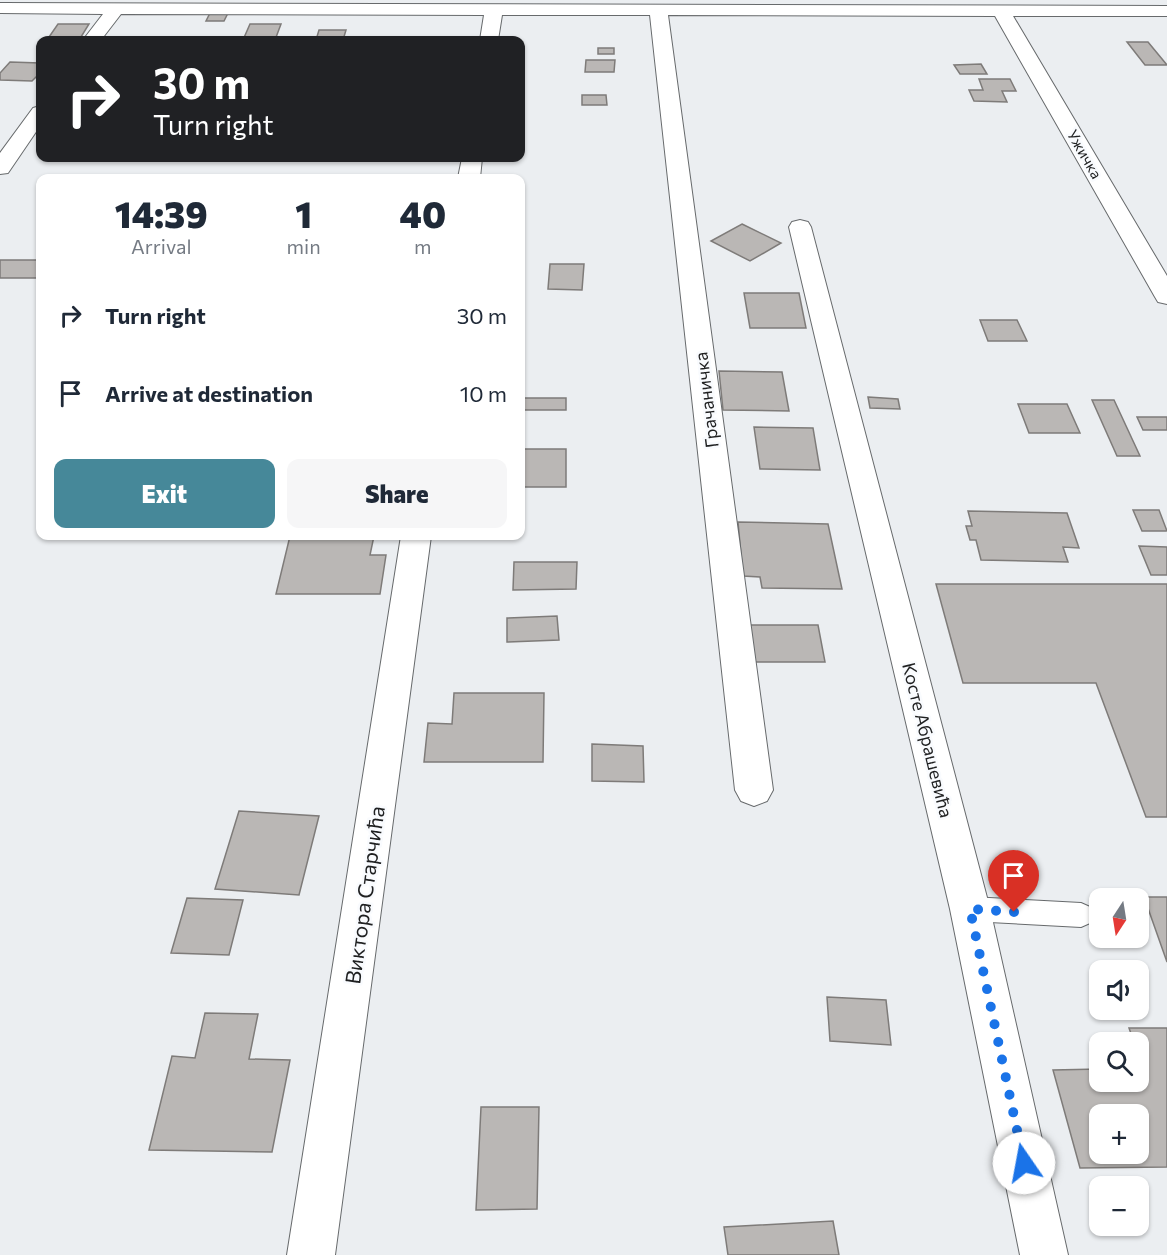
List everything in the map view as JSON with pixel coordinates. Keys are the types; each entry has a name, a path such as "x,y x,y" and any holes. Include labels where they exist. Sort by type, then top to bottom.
{"street":[{"path":"0,8 395,4 494,8 658,9 738,5 835,5 1167,11"},
{"name":"Ужичка","path":"1004,7 1167,297"},
{"path":"95,36 116,8"},
{"path":"490,36 494,8"},
{"name":"Грачаничка","path":"658,9 754,790"},
{"path":"0,168 36,118"},
{"name":"Косте Абрашевића","path":"800,227 970,909 1044,1255"},
{"name":"Виктора Старчића","path":"311,1255 415,540"}],"lane":[{"path":"970,909 1081,915"}],"building":[{"path":"210,13 228,13 224,21 206,21"},
{"path":"58,24 89,24 82,36 50,36"},
{"path":"250,24 281,24 276,36 245,36"},
{"path":"319,30 346,30 344,36 317,36"},
{"path":"1127,42 1148,42 1167,65 1145,65"},
{"path":"598,48 614,48 614,54 598,54"},
{"path":"586,60 615,60 614,72 585,72"},
{"path":"10,62 36,63 36,77 32,81 0,80 0,73"},
{"path":"981,64 987,74 960,74 954,65"},
{"path":"979,79 1010,79 1016,91 1002,91 1007,102 974,101 969,90 983,90"},
{"path":"582,95 606,95 607,105 582,105"},
{"path":"742,224 781,243 750,261 711,241"},
{"path":"0,260 36,260 36,278 0,278"},
{"path":"550,264 584,264 582,290 548,289"},
{"path":"744,293 799,293 806,328 750,328"},
{"path":"980,320 1017,320 1027,341 988,341"},
{"path":"719,371 782,372 789,411 723,410"},
{"path":"868,397 898,399 900,409 870,408"},
{"path":"525,398 566,398 566,410 525,410"},
{"path":"1092,400 1114,400 1140,456 1117,456"},
{"path":"1018,404 1067,404 1080,433 1029,433"},
{"path":"1137,417 1167,417 1167,430 1143,430"},
{"path":"754,427 813,428 820,470 760,469"},
{"path":"525,449 566,449 566,487 525,487"},
{"path":"1133,510 1159,510 1167,531 1142,531"},
{"path":"968,511 1067,513 1079,548 1063,547 1068,562 981,560 976,540 970,540 966,526 972,526"},
{"path":"738,522 828,524 842,589 762,588 760,577 743,576"},
{"path":"289,540 373,540 370,555 386,555 380,594 276,594"},
{"path":"1139,546 1167,547 1167,575 1151,575"},
{"path":"514,562 577,562 576,589 513,590"},
{"path":"936,584 1167,584 1167,817 1146,817 1096,683 963,683"},
{"path":"557,616 559,640 507,642 507,618"},
{"path":"750,625 818,625 825,662 754,662"},
{"path":"454,693 544,693 543,762 424,762 428,723 452,724"},
{"path":"592,744 643,746 644,782 592,781"},
{"path":"239,811 319,816 299,895 215,889"},
{"path":"1149,897 1167,897 1167,962 1149,911"},
{"path":"187,898 243,900 229,955 171,953"},
{"path":"827,997 886,1000 891,1045 830,1041"},
{"path":"205,1013 258,1014 249,1059 290,1060 272,1152 149,1150 172,1056 195,1058"},
{"path":"1129,1028 1167,1028 1167,1167 1080,1168 1053,1070 1089,1069 1089,1092 1149,1092 1149,1032 1130,1032"},
{"path":"481,1107 539,1107 537,1209 476,1210"},
{"path":"833,1221 839,1255 728,1255 724,1227"}],"route":[{"path":"1014,912 970,909 1024,1163"}]}
